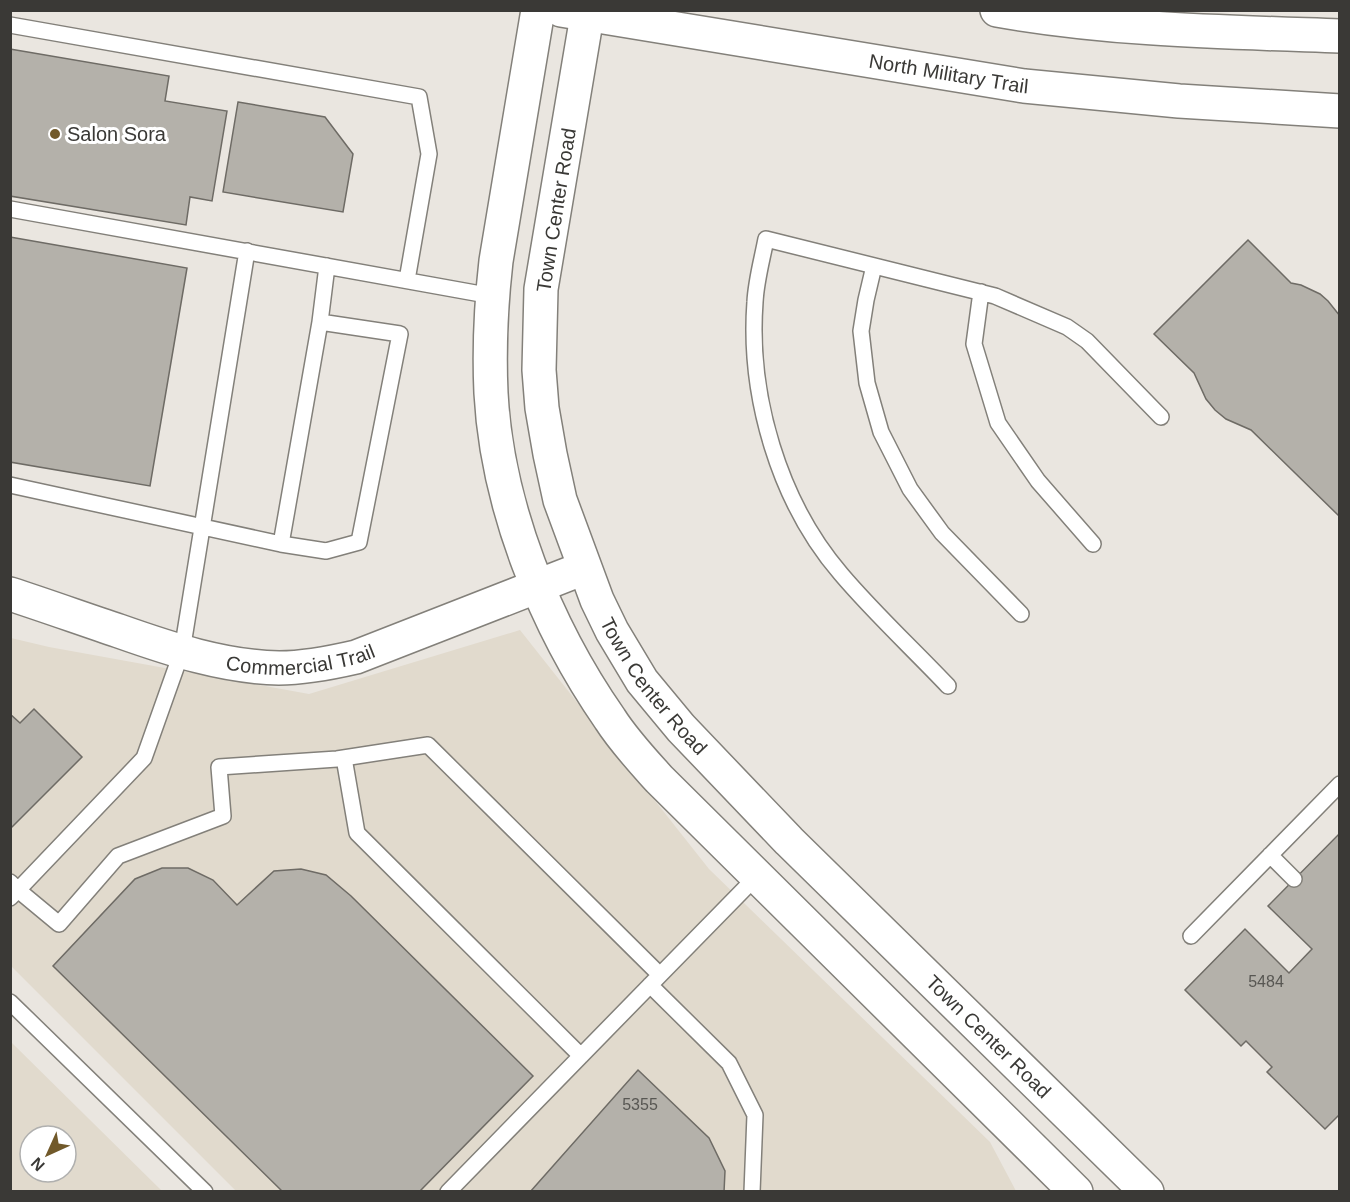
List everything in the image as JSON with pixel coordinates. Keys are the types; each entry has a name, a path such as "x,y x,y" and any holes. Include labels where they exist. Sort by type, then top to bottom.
{"main road":[{"path":"538,10 492,296 491,394 506,490 519,539 560,637 612,722 659,780 1076,1191"},
{"path":"997,10 1047,19 1198,32 1340,36"},
{"name":"North Military Trail","path":"579,12 1024,86 1179,101 1340,111"},
{"name":"Town Center Road","path":"579,12 541,289 539,360 542,408 560,500 597,600 642,681 681,728 782,834 1147,1191"},
{"name":"Commercial Trail","path":"10,594 182,651 226,662 279,668 330,663 380,648 584,568"},
{"path":"1031,1148 1047,1191"}],"lane":[{"path":"10,25 419,97 429,154 407,280"},
{"path":"10,209 492,296"},
{"path":"948,686 840,574 813,537 778,469 763,408 754,354 755,301 766,239 995,296 1067,327 1087,341 1161,417"},
{"path":"248,251 182,651 144,758 13,890 59,924 118,856 223,816 219,767 344,758 428,745 655,980 729,1064 755,1115 752,1191"},
{"path":"281,544 320,322 327,266"},
{"path":"874,266 861,331 867,383 881,432 910,489 942,533 1021,614"},
{"path":"981,292 974,344 998,423 1038,481 1093,544"},
{"path":"10,485 281,544 326,551 359,542 400,334 320,322"},
{"path":"344,758 357,833 580,1056"},
{"path":"1191,936 1339,786"},
{"path":"1270,855 1294,879"},
{"path":"448,1191 756,877"},
{"path":"10,1002 205,1191"}],"shaded area":[{"path":"520,630 709,869 990,1142 1016,1191 236,1191 11,966 11,638 49,647 309,694"},
{"path":"11,1042 162,1191 11,1191"}],"building":[{"path":"10,49 169,76 165,101 227,111 212,201 190,197 186,225 10,196"},
{"path":"238,102 325,117 353,154 343,212 223,192"},
{"path":"10,237 187,268 150,486 10,462"},
{"path":"1248,240 1291,283 1320,294 1340,316 1339,516 1251,430 1226,419 1215,410 1206,399 1194,373 1154,334"},
{"path":"34,709 82,757 10,829 10,714 20,723"},
{"path":"1340,833 1340,1114 1325,1129 1267,1072 1272,1067 1246,1041 1241,1046 1185,990 1245,929 1289,973 1312,949 1268,906"},
{"path":"162,868 188,868 213,880 237,905 274,871 301,869 326,875 351,896 533,1076 419,1192 283,1192 53,966 135,879"},
{"path":"638,1070 709,1138 725,1171 724,1192 530,1192"}],"place":[{"name":"Salon Sora","path":"55,134"}]}
